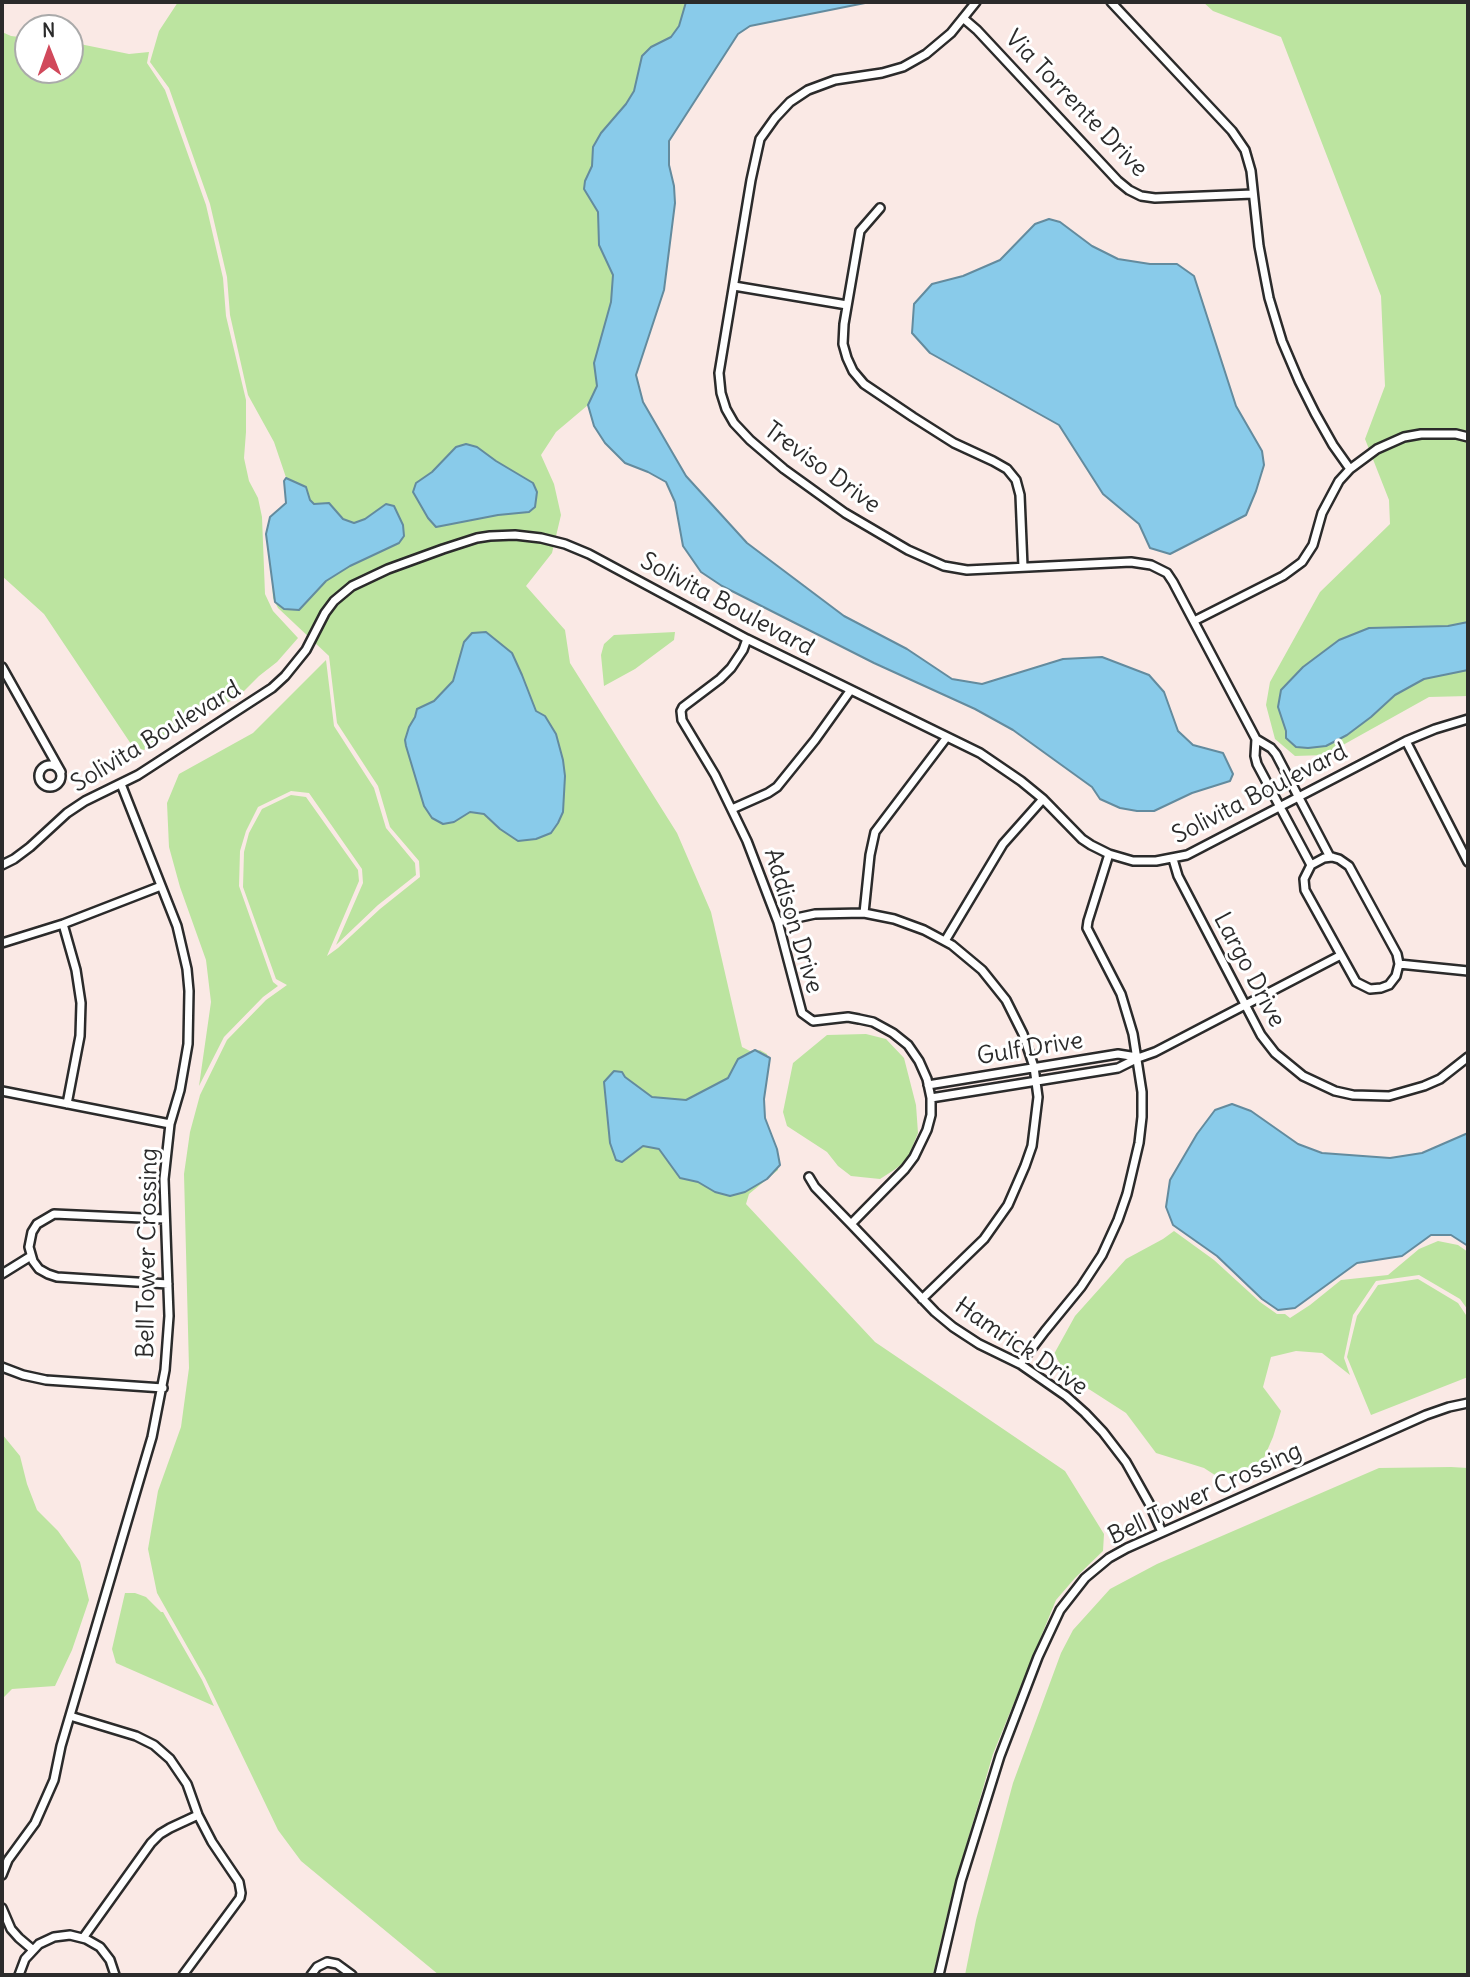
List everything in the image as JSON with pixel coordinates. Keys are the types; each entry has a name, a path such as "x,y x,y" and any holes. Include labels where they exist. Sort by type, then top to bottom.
{"street":[{"name":"Treviso Drive","path":"976,2 951,33 926,54 882,73 835,80 808,90 790,102 761,139 719,373 721,393 734,424 784,468 845,513 908,550 944,566 967,570 1131,562 1152,565 1167,573 1256,739 1256,760 1311,865"},
{"path":"1111,2 1232,131 1245,150 1251,171 1259,246 1269,298 1282,341 1298,381 1333,445 1350,469"},
{"name":"Via Torrente Drive","path":"963,19 1129,190 1141,196 1155,198 1254,194"},
{"path":"880,208 860,231 843,344 846,358 864,384 913,418 954,443 1007,469 1016,480 1020,495 1023,567"},
{"path":"734,286 848,305"},
{"path":"1194,621 1283,576 1302,562 1313,545 1322,513 1339,481 1377,449 1404,437 1437,433 1468,437"},
{"name":"Solivita Boulevard","path":"2,864 30,847 67,813 85,801 138,775 272,688 306,650 334,601 352,586 388,569 477,538 502,535 528,536 565,544 589,554 747,639 980,753 1043,799 1082,839 1122,859 1145,862 1188,855 1406,741 1468,719"},
{"name":"Addison Drive","path":"747,639 731,668 685,704 681,711 682,720 715,775 766,886 805,1017 813,1021 848,1017 885,1027 914,1053 923,1069 931,1098 931,1115 927,1130 914,1157 850,1224"},
{"path":"2,667 61,772"},
{"path":"732,809 777,787 850,691"},
{"path":"864,913 875,832 947,737"},
{"name":"Treviso Drive","path":"1256,739 1274,751 1329,857"},
{"path":"1406,741 1468,862"},
{"name":"Bell Tower Crossing","path":"2,1875 8,1860 35,1822 54,1780 70,1716 152,1437 163,1388 168,1343 164,1179 170,1124 185,1067 189,992 183,947 177,926 121,784"},
{"path":"944,940 1003,844 1043,799"},
{"path":"1020,1364 1081,1287 1102,1255 1118,1220 1134,1169 1141,1130 1142,1092 1128,1014 1121,994 1087,928 1109,854"},
{"path":"1329,857 1339,859 1349,866 1397,954 1399,964 1396,976 1389,985 1370,989 1356,982 1306,890 1304,879 1311,865 1329,857"},
{"name":"Largo Drive","path":"1173,859 1178,876 1261,1035 1288,1066 1335,1091 1371,1096 1407,1092 1440,1079 1468,1056"},
{"path":"2,943 64,924 161,886"},
{"path":"778,922 831,913 864,913 910,924 944,940 973,961 999,989 1018,1023 1037,1080 1038,1097 1032,1146 1008,1205 984,1240 922,1298"},
{"path":"64,924 76,970 81,1011 80,1036 67,1104"},
{"name":"Gulf Drive","path":"931,1098 1118,1068 1155,1052 1341,956"},
{"path":"1399,964 1468,971"},
{"name":"Gulf Drive","path":"928,1085 1118,1054 1138,1058"},
{"path":"2,1091 170,1124"},
{"name":"Hamrick Drive","path":"809,1177 935,1312 965,1336 1020,1364 1066,1396 1103,1432 1134,1475 1162,1532"},
{"path":"165,1219 54,1214 41,1221 32,1232 29,1242 31,1256 43,1272 57,1277 168,1284"},
{"path":"2,1274 31,1256"},
{"path":"2,1367 46,1380 163,1388"},
{"name":"Bell Tower Crossing","path":"939,1975 961,1881 996,1767 1038,1657 1060,1610 1072,1593 1101,1564 1127,1548 1426,1415 1468,1404"},
{"path":"70,1716 136,1735 154,1745 170,1759 182,1775 212,1842 239,1882 240,1898 183,1975"},
{"path":"83,1938 151,1843 170,1828 198,1815"},
{"path":"2,1908 11,1929 32,1949"},
{"path":"19,1975 32,1949 54,1937 70,1936 93,1942 106,1953 116,1975"},
{"path":"311,1975 322,1964 332,1962 352,1975"}],"green space":[{"path":"178,2 686,2 679,26 671,37 651,47 642,56 634,91 593,147 592,166 584,189 598,212 599,245 613,275 611,302 594,363 597,386 588,405 556,432 541,455 554,484 561,515 552,553 526,586 565,630 570,663 677,833 711,912 742,1047 752,1052 760,1050 767,1054 769,1066 763,1104 767,1131 778,1159 778,1170 749,1194 746,1204 875,1342 1065,1471 1104,1534 1103,1551 1056,1600 993,1754 952,1894 933,1975 439,1975 301,1861 278,1830 205,1678 157,1593 148,1549 158,1491 181,1427 189,1368 184,1174 190,1132 200,1095 227,1040 266,1000 287,985 276,979 243,887 244,852 249,833 262,809 291,795 306,797 358,870 359,881 327,956 420,877 419,861 390,827 378,786 337,723 329,656 278,608 273,598 270,540 295,504 274,442 248,395 230,315 227,277 210,204 169,88 150,62 159,31"},
{"path":"1203,2 1468,2 1468,696 1429,697 1325,755 1295,756 1275,739 1266,705 1270,682 1320,592 1390,524 1389,500 1365,439 1385,386 1381,296 1281,37 1213,11"},
{"path":"2,32 14,36 14,84 84,84 84,45 129,54 149,52 147,63 165,90 206,205 223,278 226,316 246,400 244,458 262,517 265,594 273,611 298,638 277,662 238,697 144,750 133,747 44,614 2,576"},
{"path":"675,632 674,640 635,669 604,686 601,655 604,644 614,635"},
{"path":"326,660 334,726 374,788 386,828 415,863 416,875 378,905 336,945 363,883 362,869 309,793 291,791 258,807 240,851 239,886 273,982 278,986 263,997 224,1037 199,1086 211,1002 206,960 169,847 167,803 179,774 253,733"},
{"path":"866,1034 886,1039 904,1058 916,1105 918,1133 907,1160 880,1179 851,1176 838,1166 827,1152 787,1126 783,1112 793,1063 827,1035"},
{"path":"1174,1231 1214,1260 1260,1302 1277,1314 1285,1314 1290,1318 1341,1280 1388,1275 1419,1249 1438,1241 1458,1245 1468,1252 1468,1310 1460,1299 1419,1275 1376,1281 1353,1315 1344,1358 1350,1375 1322,1353 1296,1351 1271,1357 1263,1387 1281,1411 1273,1437 1260,1467 1221,1479 1204,1468 1156,1453 1126,1413 1067,1375 1054,1354 1075,1316 1126,1259"},
{"path":"1418,1279 1458,1303 1468,1318 1468,1377 1371,1415 1347,1357 1357,1316 1378,1285"},
{"path":"2,1434 20,1456 37,1510 58,1531 80,1562 89,1600 72,1650 55,1686 12,1689 2,1699"},
{"path":"1379,1468 1468,1468 1468,1975 965,1975 976,1920 1013,1783 1061,1653 1073,1630 1110,1589 1157,1564"},
{"path":"125,1593 146,1597 163,1612 214,1706 116,1663 112,1649"}],"water":[{"path":"686,2 870,2 750,26 738,34 669,141 669,165 675,203 664,290 636,375 643,402 686,476 747,543 844,616 907,649 952,679 982,684 1063,659 1102,657 1149,675 1164,692 1178,731 1193,745 1223,753 1233,774 1230,781 1192,793 1154,811 1120,808 1100,799 1092,787 1013,730 975,709 874,663 722,586 701,572 683,546 675,502 666,482 625,463 605,443 594,426 588,405 597,386 594,363 611,302 613,275 599,245 598,212 584,189 585,181 592,166 593,147 634,91 642,56 651,47 671,37 679,26"},
{"path":"1049,219 1060,222 1092,246 1118,259 1150,264 1177,264 1194,276 1236,406 1262,451 1264,465 1246,515 1170,554 1150,548 1139,524 1103,494 1059,425 930,353 912,333 914,304 932,284 963,276 1000,260 1035,224"},
{"path":"466,444 477,447 533,483 537,492 535,507 529,512 436,527 413,492 416,483 432,472 456,447"},
{"path":"286,478 306,487 314,504 329,503 343,519 354,523 365,519 386,504 394,506 403,525 404,536 399,543 350,566 326,581 299,610 284,609 275,602 266,534 270,517 286,503"},
{"path":"1468,622 1468,670 1424,679 1395,695 1347,735 1326,746 1296,747 1286,738 1278,707 1281,690 1303,667 1339,640 1369,628 1448,626"},
{"path":"486,632 512,653 536,711 545,716 556,734 563,760 563,812 551,833 536,839 518,841 484,814 470,812 454,822 443,824 432,818 424,806 406,746 405,740 417,709 434,701 453,681 464,642 472,633"},
{"path":"755,1050 770,1058 764,1099 765,1118 780,1165 767,1179 745,1192 730,1196 715,1192 698,1182 680,1178 659,1149 643,1146 622,1162 616,1160 610,1143 604,1082 614,1071 622,1072 652,1097 686,1100 728,1078 738,1059"},
{"path":"1232,1104 1251,1111 1298,1144 1322,1153 1390,1158 1422,1153 1468,1133 1468,1246 1451,1235 1431,1235 1402,1256 1357,1263 1295,1308 1278,1310 1262,1299 1217,1256 1173,1225 1166,1207 1170,1180 1197,1134 1215,1110"}]}
